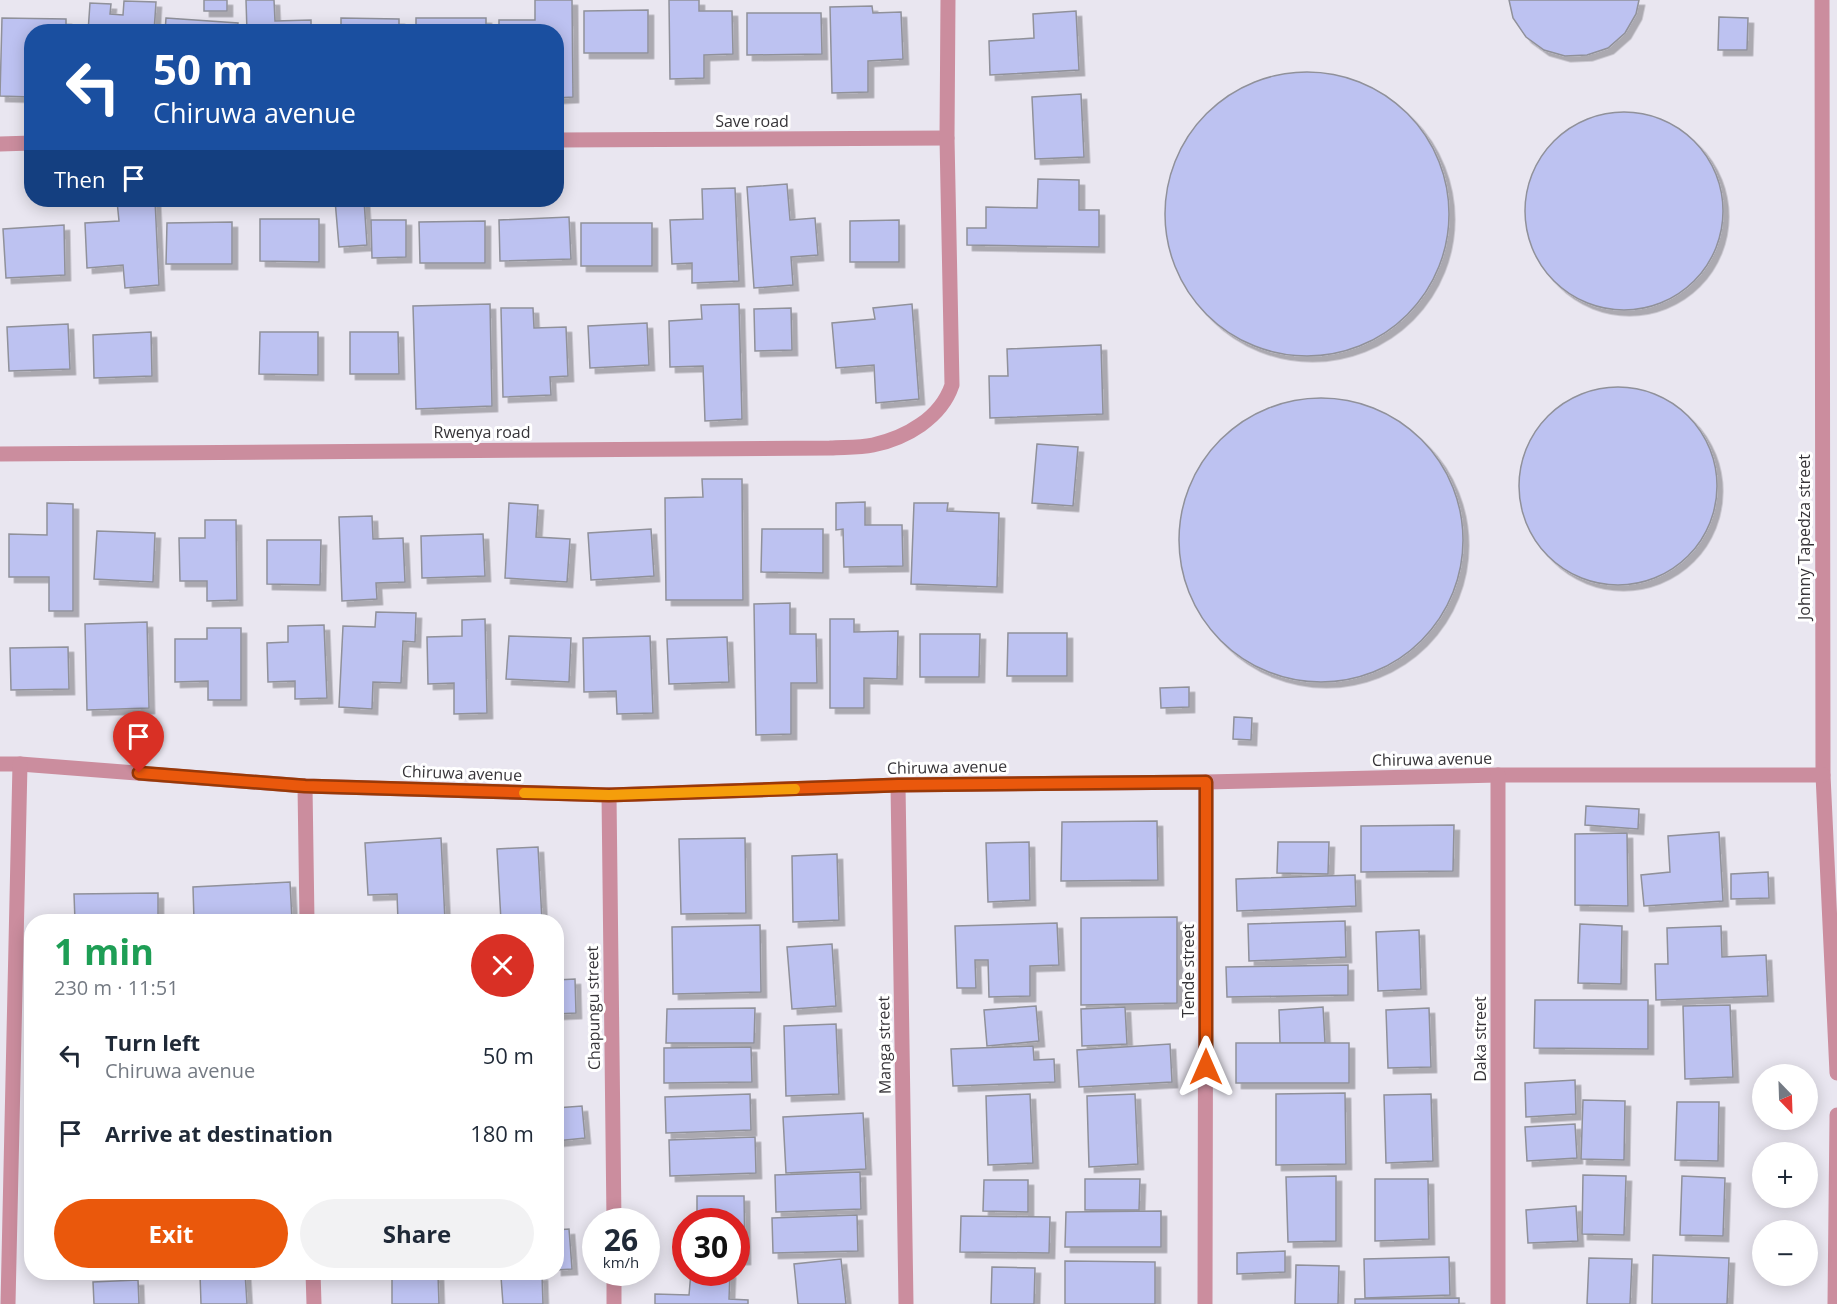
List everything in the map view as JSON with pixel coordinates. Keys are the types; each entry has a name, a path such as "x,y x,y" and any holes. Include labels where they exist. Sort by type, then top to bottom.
{"street":[{"path":"947,138 948,0"},
{"name":"Johnny Tapedza street","path":"1822,0 1822,775 1837,1073"},
{"name":"Save road","path":"564,140 947,138"},
{"name":"Rwenya road","path":"0,454 830,448 873,445 900,437 920,426 937,412 948,397 952,385 947,138"},
{"path":"0,144 24,143"},
{"name":"Chiruwa avenue","path":"0,764 305,786 609,795 898,785 1206,782 1498,775 1822,775"},
{"path":"8,1304 20,764"},
{"name":"Daka street","path":"1498,775 1498,1304"},
{"name":"Tende street","path":"1205,1304 1206,782"},
{"name":"Manga street","path":"898,785 906,1304"},
{"path":"305,786 307,914"},
{"name":"Chapungu street","path":"609,795 614,1208"},
{"path":"1835,1304 1837,1115"},
{"path":"313,1280 314,1304"},
{"path":"614,1286 614,1304"}],"building":[{"path":"204,0 227,0 227,11 204,11"},
{"path":"246,0 274,0 275,21 311,20 311,24 247,24"},
{"path":"535,0 572,0 573,97 564,98 564,24 499,24 499,20 535,20"},
{"path":"669,0 699,0 699,11 732,11 733,54 704,55 704,78 670,79"},
{"path":"1509,0 1639,0 1636,14 1625,33 1608,48 1587,55 1565,56 1544,50 1526,37 1513,18"},
{"path":"124,1 156,2 155,24 89,24 90,3 111,4 110,14 123,15"},
{"path":"872,6 873,13 901,12 903,59 868,61 868,92 832,93 830,7"},
{"path":"648,10 648,53 584,53 584,11"},
{"path":"1076,11 1079,70 990,75 989,41 1034,38 1033,14"},
{"path":"747,13 821,13 822,54 747,55"},
{"path":"1719,17 1748,18 1747,50 1718,50"},
{"path":"2,18 66,19 66,24 24,24 24,97 0,96"},
{"path":"166,18 238,23 238,24 166,24"},
{"path":"341,18 399,19 399,24 341,24"},
{"path":"416,18 486,18 486,24 416,24"},
{"path":"1307,72 1335,75 1361,83 1386,96 1407,114 1425,135 1438,160 1446,186 1449,214 1446,242 1438,268 1425,293 1407,314 1386,332 1361,345 1335,353 1307,356 1279,353 1253,345 1228,332 1207,314 1189,293 1176,268 1168,242 1165,214 1168,186 1176,160 1189,135 1207,114 1228,96 1253,83 1279,75"},
{"path":"1081,94 1084,157 1035,159 1032,97"},
{"path":"1624,112 1653,116 1671,124 1694,141 1711,164 1719,182 1723,211 1719,240 1711,258 1694,281 1671,298 1653,306 1624,310 1595,306 1577,298 1554,281 1537,258 1529,240 1525,211 1529,182 1537,164 1554,141 1577,124 1595,116"},
{"path":"1038,179 1079,180 1079,210 1099,210 1099,247 967,245 967,228 986,228 986,207 1037,208"},
{"path":"787,184 790,220 815,218 818,255 791,257 793,285 754,288 747,187"},
{"path":"735,188 739,281 692,283 692,263 672,264 670,220 703,219 702,189"},
{"path":"118,207 155,207 159,285 125,288 123,265 87,268 85,223 119,221"},
{"path":"336,207 364,207 367,245 339,247"},
{"path":"569,217 571,259 500,261 499,220"},
{"path":"260,219 319,219 319,262 260,261"},
{"path":"371,220 406,220 406,257 372,258"},
{"path":"899,220 899,262 850,262 850,221"},
{"path":"485,221 485,263 420,263 419,222"},
{"path":"232,222 232,264 166,264 167,223"},
{"path":"581,223 652,223 652,266 581,266"},
{"path":"64,225 65,275 6,278 3,229"},
{"path":"490,304 492,406 416,409 413,306"},
{"path":"739,304 742,419 705,421 703,366 670,367 669,321 702,319 701,305"},
{"path":"912,304 919,399 876,403 874,365 836,368 832,323 875,319 873,308"},
{"path":"501,308 533,308 534,328 566,327 568,376 550,377 551,395 503,397"},
{"path":"791,308 792,350 755,351 754,309"},
{"path":"647,323 649,365 590,368 588,326"},
{"path":"68,324 70,369 9,371 7,327"},
{"path":"151,332 152,376 94,378 93,335"},
{"path":"260,332 318,332 318,375 259,374"},
{"path":"350,332 398,332 399,374 350,374"},
{"path":"1101,345 1103,414 990,418 989,376 1008,376 1007,349"},
{"path":"1618,387 1647,391 1665,399 1688,416 1705,439 1713,457 1717,486 1713,515 1705,533 1688,556 1665,573 1647,581 1618,585 1589,581 1571,573 1548,556 1531,533 1523,515 1519,486 1523,457 1531,439 1548,416 1571,399 1589,391"},
{"path":"1321,398 1362,404 1388,415 1411,430 1431,450 1446,473 1457,499 1463,540 1457,581 1446,607 1431,630 1411,650 1388,665 1362,676 1321,682 1280,676 1254,665 1231,650 1211,630 1196,607 1185,581 1179,540 1185,499 1196,473 1211,450 1231,430 1254,415 1280,404"},
{"path":"1037,444 1078,447 1073,506 1032,503"},
{"path":"702,479 742,479 743,600 666,600 665,498 703,497"},
{"path":"865,502 865,525 902,525 903,566 844,567 843,529 836,530 836,503"},
{"path":"47,503 73,504 73,611 49,611 49,577 9,577 9,534 47,535"},
{"path":"509,503 538,505 536,537 570,539 567,582 505,578"},
{"path":"914,503 948,503 947,511 999,513 997,587 911,584"},
{"path":"372,516 373,539 403,538 405,582 376,583 377,599 342,601 339,517"},
{"path":"205,520 236,520 237,600 207,601 207,581 180,581 179,538 205,538"},
{"path":"651,529 654,576 591,580 588,533"},
{"path":"762,529 823,529 823,573 761,572"},
{"path":"97,531 155,533 153,582 94,579"},
{"path":"483,534 485,576 422,578 421,536"},
{"path":"267,540 321,540 320,585 267,584"},
{"path":"790,603 790,634 816,634 817,683 791,683 791,734 756,735 754,604"},
{"path":"376,612 416,613 415,642 403,641 401,683 373,682 372,709 339,707 343,626 375,627"},
{"path":"485,619 487,713 454,714 454,683 428,684 427,637 462,636 462,620"},
{"path":"830,619 854,619 854,632 898,631 897,679 864,678 864,708 830,708"},
{"path":"147,622 149,708 87,710 85,624"},
{"path":"324,625 327,698 295,699 295,681 268,682 267,643 288,642 288,626"},
{"path":"207,628 241,628 241,700 208,700 208,681 175,682 175,639 207,639"},
{"path":"1008,633 1067,633 1067,676 1007,676"},
{"path":"920,634 980,634 979,677 920,677"},
{"path":"509,636 571,638 569,682 506,679"},
{"path":"650,636 653,713 617,714 616,691 584,692 583,638"},
{"path":"727,637 729,682 669,684 667,639"},
{"path":"68,647 69,689 11,690 10,648"},
{"path":"1189,687 1189,707 1161,708 1160,688"},
{"path":"1234,717 1252,718 1251,740 1233,739"},
{"path":"1586,806 1639,809 1638,829 1585,825"},
{"path":"1157,821 1158,880 1061,881 1062,822"},
{"path":"1454,825 1453,871 1361,872 1361,826"},
{"path":"1719,832 1723,901 1644,906 1641,875 1670,872 1668,836"},
{"path":"1627,833 1628,906 1575,905 1575,834"},
{"path":"441,838 445,914 398,914 397,894 368,895 365,843"},
{"path":"745,838 746,913 681,914 679,839"},
{"path":"1029,842 1030,900 988,902 986,843"},
{"path":"1278,842 1329,842 1328,874 1277,873"},
{"path":"538,847 542,914 501,914 497,849"},
{"path":"837,854 839,920 793,922 792,856"},
{"path":"1768,872 1769,898 1731,899 1731,874"},
{"path":"1355,875 1356,906 1237,911 1236,879"},
{"path":"290,882 292,914 194,914 193,887"},
{"path":"158,893 158,914 75,914 74,894"},
{"path":"1177,917 1177,1003 1081,1005 1081,918"},
{"path":"1345,921 1346,957 1249,961 1248,924"},
{"path":"1057,923 1059,965 1030,966 1030,996 989,997 988,960 975,960 976,988 957,988 955,926"},
{"path":"1580,924 1622,926 1621,984 1578,983"},
{"path":"760,925 761,992 673,994 672,927"},
{"path":"1721,926 1722,957 1766,955 1768,996 1656,1000 1655,964 1668,964 1667,928"},
{"path":"1419,930 1421,989 1378,991 1376,932"},
{"path":"832,944 836,1006 792,1009 787,947"},
{"path":"1348,965 1348,995 1227,997 1226,967"},
{"path":"575,979 576,1013 564,1014 564,980"},
{"path":"1535,1000 1648,1000 1648,1049 1534,1048"},
{"path":"1730,1005 1733,1077 1685,1079 1683,1006"},
{"path":"1036,1006 1039,1041 987,1046 984,1010"},
{"path":"1125,1007 1127,1044 1082,1046 1081,1009"},
{"path":"1323,1007 1325,1043 1280,1043 1279,1010"},
{"path":"755,1008 754,1043 666,1043 667,1009"},
{"path":"1429,1008 1431,1067 1388,1068 1386,1010"},
{"path":"836,1024 839,1094 786,1096 784,1026"},
{"path":"1236,1043 1349,1043 1349,1083 1236,1083"},
{"path":"1170,1044 1172,1082 1079,1087 1077,1050"},
{"path":"1033,1046 1034,1060 1054,1059 1055,1082 953,1086 951,1049"},
{"path":"751,1047 752,1082 664,1083 664,1048"},
{"path":"1575,1080 1576,1114 1526,1117 1525,1083"},
{"path":"1345,1093 1346,1164 1276,1165 1276,1094"},
{"path":"750,1094 751,1130 666,1133 665,1097"},
{"path":"1030,1094 1033,1163 988,1165 986,1096"},
{"path":"1135,1094 1138,1164 1089,1167 1087,1096"},
{"path":"1431,1094 1433,1161 1386,1163 1384,1095"},
{"path":"1583,1100 1625,1101 1624,1160 1581,1159"},
{"path":"1677,1102 1719,1102 1718,1161 1675,1160"},
{"path":"582,1106 585,1138 564,1140 564,1107"},
{"path":"863,1113 866,1169 786,1173 783,1117"},
{"path":"1575,1124 1577,1158 1527,1161 1525,1127"},
{"path":"755,1137 756,1173 670,1176 669,1140"},
{"path":"860,1172 861,1209 776,1212 775,1175"},
{"path":"1583,1175 1626,1176 1624,1235 1582,1234"},
{"path":"1336,1176 1336,1241 1288,1242 1286,1177"},
{"path":"1682,1176 1725,1178 1723,1236 1680,1235"},
{"path":"1085,1179 1140,1179 1139,1210 1085,1210"},
{"path":"1375,1179 1428,1179 1429,1239 1375,1241"},
{"path":"984,1180 1028,1180 1028,1212 983,1211"},
{"path":"697,1196 744,1196 744,1208 697,1208"},
{"path":"1576,1206 1578,1241 1528,1243 1526,1210"},
{"path":"1161,1211 1161,1247 1065,1247 1066,1212"},
{"path":"857,1215 858,1251 773,1253 772,1218"},
{"path":"961,1216 1050,1217 1049,1253 960,1252"},
{"path":"564,1229 569,1229 572,1269 564,1270"},
{"path":"1285,1251 1285,1272 1237,1274 1237,1253"},
{"path":"1653,1255 1729,1258 1727,1304 1652,1304"},
{"path":"1449,1257 1450,1295 1365,1298 1364,1259"},
{"path":"1589,1258 1632,1259 1630,1304 1587,1304"},
{"path":"841,1259 846,1304 798,1304 794,1264"},
{"path":"1065,1261 1155,1262 1155,1304 1065,1304"},
{"path":"1296,1265 1339,1266 1338,1304 1295,1304"},
{"path":"992,1267 1035,1268 1034,1304 991,1304"},
{"path":"138,1280 139,1304 94,1304 93,1282"},
{"path":"200,1280 246,1280 247,1304 201,1304"},
{"path":"392,1280 438,1280 439,1304 392,1304"},
{"path":"501,1280 542,1280 543,1304 503,1304"},
{"path":"690,1286 729,1286 729,1299 748,1300 748,1304 655,1304 655,1294 689,1295"},
{"path":"1459,1298 1459,1304 1355,1304 1355,1299"}],"slow traffic":[{"path":"524,793 609,795 795,789"}],"route":[{"path":"139,773 305,786 609,795 898,785 1206,782 1206,1067"}]}
